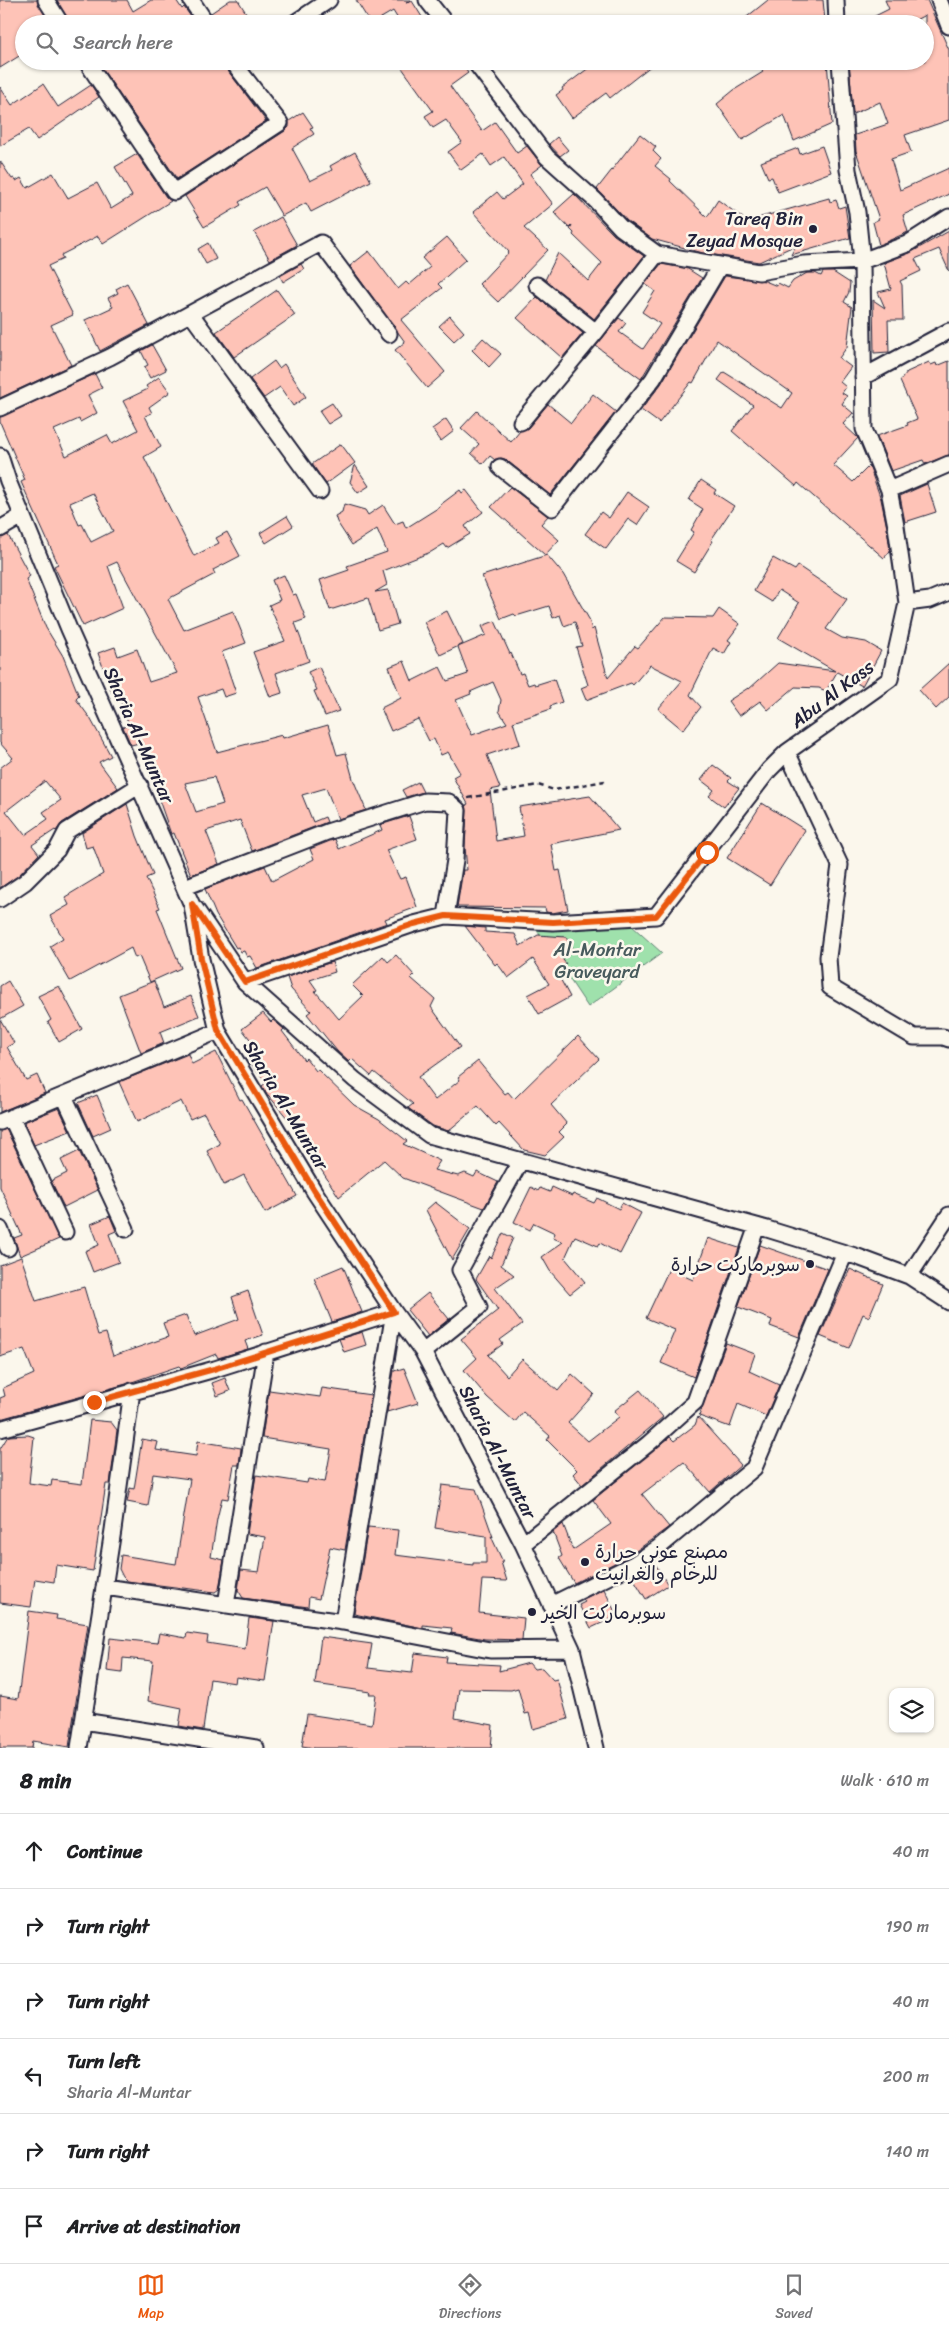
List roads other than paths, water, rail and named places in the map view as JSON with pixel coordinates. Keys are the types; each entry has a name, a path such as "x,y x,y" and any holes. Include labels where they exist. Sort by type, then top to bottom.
{"street":[{"path":"46,0 55,15"},
{"path":"191,0 201,15"},
{"path":"306,15 329,0"},
{"path":"427,0 439,15"},
{"path":"836,0 837,15"},
{"path":"939,0 949,26"},
{"path":"92,70 174,192 280,123 240,70"},
{"path":"481,70 548,157 621,228 657,254 759,272 804,264 862,261 907,244 949,218"},
{"path":"841,70 848,170 857,212 862,261 864,429 889,490 907,603 930,600 949,592"},
{"path":"0,408 110,357 321,243 390,334"},
{"path":"521,422 596,332 657,254"},
{"path":"500,467 552,508 653,379 720,266"},
{"path":"537,285 596,332"},
{"path":"191,314 320,491"},
{"path":"863,377 949,331"},
{"name":"Sharia Al-Muntar","path":"0,456 22,516 69,629 192,904 201,959 218,1030 314,1190 394,1312 423,1352 523,1544 572,1650 596,1748"},
{"path":"889,490 949,464"},
{"path":"0,529 22,516"},
{"name":"Abu Al Kass","path":"245,982 414,924 446,916 553,922 656,916 770,770 787,752 890,679 907,603"},
{"path":"787,752 840,865 828,957 830,987 914,1037 943,1037 949,1039"},
{"path":"0,900 25,882 57,850 67,831 140,785"},
{"path":"185,887 327,832 424,801 449,802 458,810 458,825 446,916"},
{"path":"192,904 245,982 355,1080 429,1135 520,1162 757,1226 844,1253 909,1276 949,1302"},
{"path":"65,1232 6,1119 218,1030"},
{"path":"64,1096 126,1229"},
{"path":"423,1352 479,1307 460,1270 520,1162"},
{"path":"909,1276 949,1215"},
{"path":"523,1544 648,1444 695,1402 757,1226"},
{"path":"0,1229 8,1248"},
{"path":"551,1605 634,1564 658,1548 754,1468 844,1253"},
{"path":"0,1429 266,1352 394,1312 343,1622"},
{"path":"226,1605 266,1352"},
{"path":"79,1748 105,1587 132,1391"},
{"path":"105,1587 343,1622 490,1650 572,1650"},
{"path":"83,1721 256,1748"}],"place":[{"name":"Tareq Bin Zeyad Mosque","path":"813,229"},
{"name":"سوبرماركت حرارة","path":"810,1264"},
{"name":"مصنع عوني حرارة للرخام والغرانيت","path":"585,1562"},
{"name":"سوبرماركت الخير","path":"532,1612"}],"park label":[{"name":"Al-Montar Graveyard","path":"597,960"}]}
